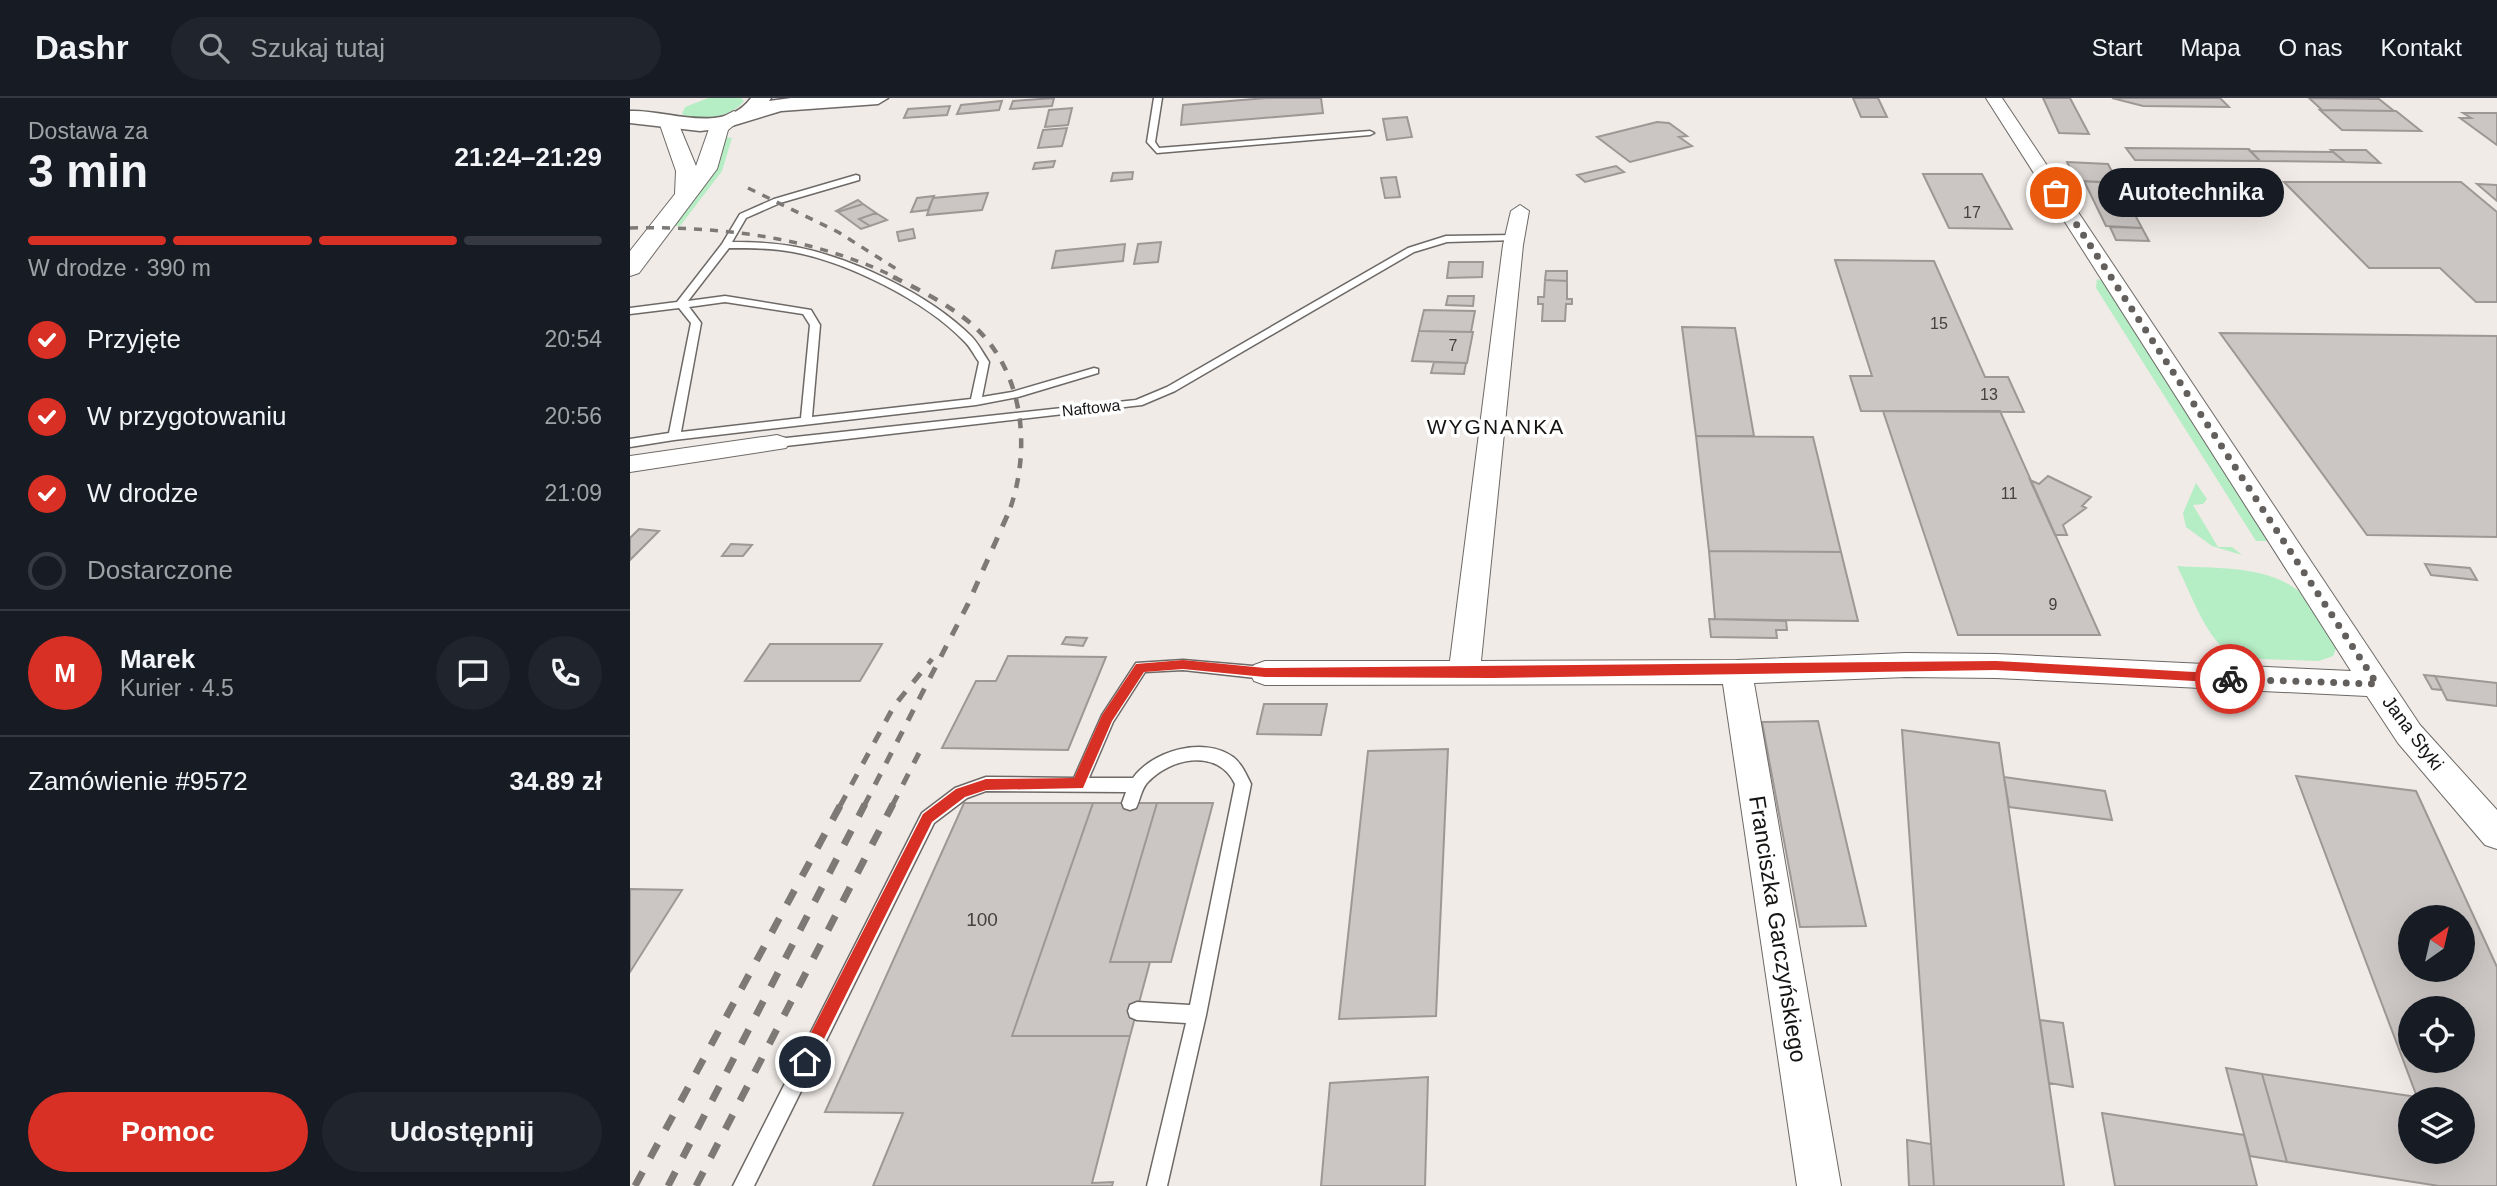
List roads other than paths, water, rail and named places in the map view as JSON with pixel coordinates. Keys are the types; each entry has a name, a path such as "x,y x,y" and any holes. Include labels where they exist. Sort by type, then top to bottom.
{"main road":[{"path":"739,115 759,104 761,98"},
{"path":"630,109 671,112 697,124 781,105 878,98"},
{"path":"630,117 671,112"}],"street":[{"name":"Jana Styki","path":"1994,98 2418,746 2497,834"},
{"path":"671,112 687,171 686,196"},
{"path":"630,268 706,169 718,127 739,115"},
{"path":"1465,673 1514,238 1520,211"},
{"name":"Naftowa","path":"630,464 777,443"},
{"path":"1265,673 1737,672 1906,665 1996,666 2377,684"},
{"name":"Franciszka Garczyńskiego","path":"1737,672 1819,1186"}],"lane":[{"path":"1158,98 1152,142 1157,151 1370,133"},
{"path":"681,303 726,245 743,216 856,178"},
{"name":"Naftowa","path":"777,443 1138,403 1171,388 1411,250 1446,239 1514,238"},
{"path":"726,245 761,245 801,251 858,270 931,311 966,337 984,362 976,401"},
{"path":"630,311 725,299 807,312 815,325 806,422"},
{"path":"674,436 696,323 681,303"},
{"path":"630,443 976,401 1014,395 1094,371"},
{"path":"1079,784 1107,719 1140,667 1183,665 1265,673"},
{"path":"1130,803 1137,785 1163,762 1199,753 1229,762 1243,784 1198,1015 1157,1186"},
{"path":"743,1186 928,818 954,796 986,784 1137,785"},
{"path":"1137,1011 1198,1015"}],"railway":[{"path":"748,188 838,232 898,270"},
{"path":"630,228 699,229 766,237 833,253 897,278"},
{"path":"893,277 967,320 992,347 1005,367 1019,413 1021,437 1017,486 1010,509"},
{"path":"864,806 968,604 1011,507"},
{"path":"840,806 894,706 932,659"},
{"path":"892,806 919,753"},
{"path":"635,1186 841,804"},
{"path":"668,1186 865,804"},
{"path":"696,1186 893,804"}],"place":[{"name":"Autotechnika","path":"2056,193"}],"district":[{"name":"WYGNANKA","path":"1496,426"}]}
